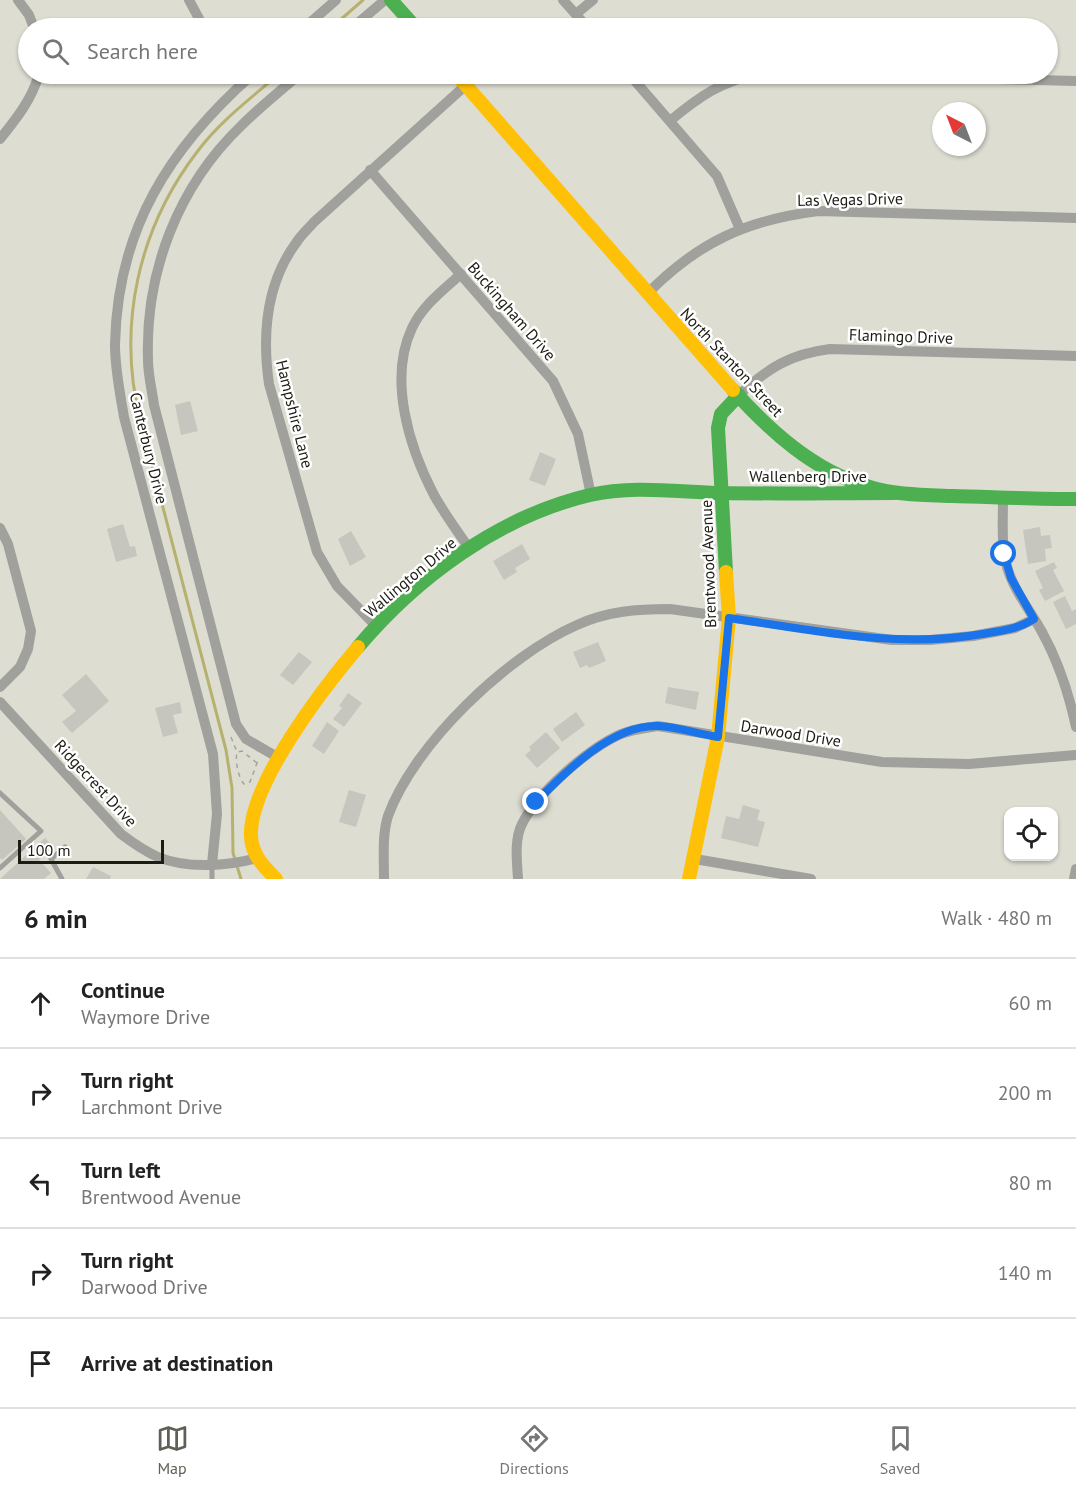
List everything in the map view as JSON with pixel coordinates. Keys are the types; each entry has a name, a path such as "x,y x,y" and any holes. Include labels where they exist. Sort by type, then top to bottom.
{"street":[{"path":"18,0 30,18"},
{"path":"189,0 199,18"},
{"path":"315,18 336,0"},
{"path":"563,0 579,18"},
{"path":"576,14 592,0"},
{"path":"366,18 391,1 407,18"},
{"path":"1058,81 1076,81"},
{"path":"0,139 24,109 36,84"},
{"name":"Canterbury Drive","path":"212,864 217,814 213,754 124,417 115,347 123,277 134,238 152,195 174,158 194,131 241,84"},
{"name":"Canterbury Drive","path":"279,758 246,739 236,724 154,405 148,360 152,290 160,257 172,225 193,186 221,147 241,125 288,84"},
{"path":"638,84 717,176 741,230"},
{"path":"670,120 723,84"},
{"name":"Hampshire Lane","path":"376,626 337,586 317,552 269,384 265,340 267,319 281,270 295,243 370,170 466,85"},
{"name":"North Stanton Street","path":"466,85 647,294 739,395 780,438 822,468 864,486 894,493 1076,500"},
{"name":"Buckingham Drive","path":"370,170 552,381 578,434 591,495"},
{"name":"Las Vegas Drive","path":"647,294 691,255 716,240 783,216 818,211 1076,218"},
{"path":"461,274 428,306 412,327 403,352 400,378 404,409 423,471 435,496 469,549"},
{"name":"Flamingo Drive","path":"739,395 759,376 781,361 813,351 830,349 1076,356"},
{"name":"Brentwood Avenue","path":"689,879 718,737 729,618 719,421 721,414 739,395"},
{"name":"Wallington Drive","path":"250,860 251,822 255,807 279,758 306,713 332,677 376,626 432,576 469,549 536,512 591,495 630,490 722,493"},
{"name":"Wallenberg Drive","path":"722,493 894,493"},
{"path":"1003,498 1003,542 1007,567 1058,666 1076,727"},
{"path":"0,528 8,544 31,631 28,649 20,667 0,687"},
{"path":"384,879 384,842 388,818 398,792 429,746 452,720 500,675 549,640 577,625 613,613 639,609 670,609 892,640 930,640 973,636 1015,628 1034,619"},
{"name":"Ridgecrest Drive","path":"0,702 121,834 140,848 160,858 182,863 212,864 250,860"},
{"name":"Darwood Drive","path":"518,879 517,845 522,825 536,802 556,782 595,751 622,734 658,726 882,762 969,764 1076,755"},
{"path":"694,859 812,879"},
{"path":"250,860 276,879"},
{"path":"1074,879 1076,869"}],"lane":[{"path":"0,793 41,831 0,868"},
{"path":"62,879 51,859 65,847"},
{"path":"212,864 212,879"}],"path":[{"path":"137,442 153,438"},
{"path":"230,735 237,752 238,769 244,784 252,779 257,763 263,758"},
{"path":"237,752 242,751 257,763"}],"building":[{"path":"190,401 198,431 181,435 175,405"},
{"path":"540,452 556,459 545,486 529,480"},
{"path":"123,524 130,547 135,546 137,556 116,562 107,529"},
{"path":"1040,527 1041,536 1050,535 1052,548 1045,549 1046,561 1028,564 1023,530"},
{"path":"351,531 366,557 350,566 338,539"},
{"path":"522,544 530,559 515,568 517,572 504,580 493,561"},
{"path":"1054,562 1057,568 1053,570 1064,591 1045,601 1039,590 1043,588 1035,571"},
{"path":"1065,596 1072,611 1076,609 1076,624 1066,629 1053,602"},
{"path":"598,642 606,661 589,668 587,665 580,668 573,652"},
{"path":"299,652 312,662 293,685 280,675"},
{"path":"86,674 109,701 72,733 62,722 76,711 62,695"},
{"path":"668,687 699,692 696,710 665,703"},
{"path":"348,693 362,703 344,727 333,719 342,708 339,706"},
{"path":"180,702 182,713 173,715 178,733 163,737 155,708"},
{"path":"576,712 585,725 562,742 553,729"},
{"path":"327,722 339,731 324,754 312,746"},
{"path":"546,732 560,748 537,768 525,755 531,750 529,747"},
{"path":"349,790 366,795 356,827 339,822"},
{"path":"743,805 760,810 757,820 765,822 758,847 721,838 726,816 739,819"},
{"path":"0,810 26,839 2,860 0,858"},
{"path":"45,838 53,847 39,860 51,873 44,879 0,879"},
{"path":"93,867 111,876 110,879 86,879"}],"waterway":[{"path":"342,18 363,0"},
{"path":"241,879 233,853 232,788 226,750 140,419 133,384 132,314 147,246 160,213 177,182 197,152 215,131 267,84"}],"traffic: fast":[{"path":"391,0 407,18"},
{"path":"733,390 777,434 810,459 828,470 866,486 919,495 1076,499"},
{"path":"726,572 718,428 721,414 739,395"},
{"path":"358,647 406,597 462,553 524,518 590,495 623,490 721,493 894,493"}],"traffic: slow":[{"path":"465,84 733,390"},
{"path":"689,879 718,737 729,618 726,572"},
{"path":"276,879 259,860 254,849 251,837 253,816 262,791 291,737 358,647"}],"route":[{"path":"536,802 578,763 622,734 640,728 658,726 718,737 729,618 892,640 930,640 1005,631 1034,619 1011,578 1004,554"}]}
